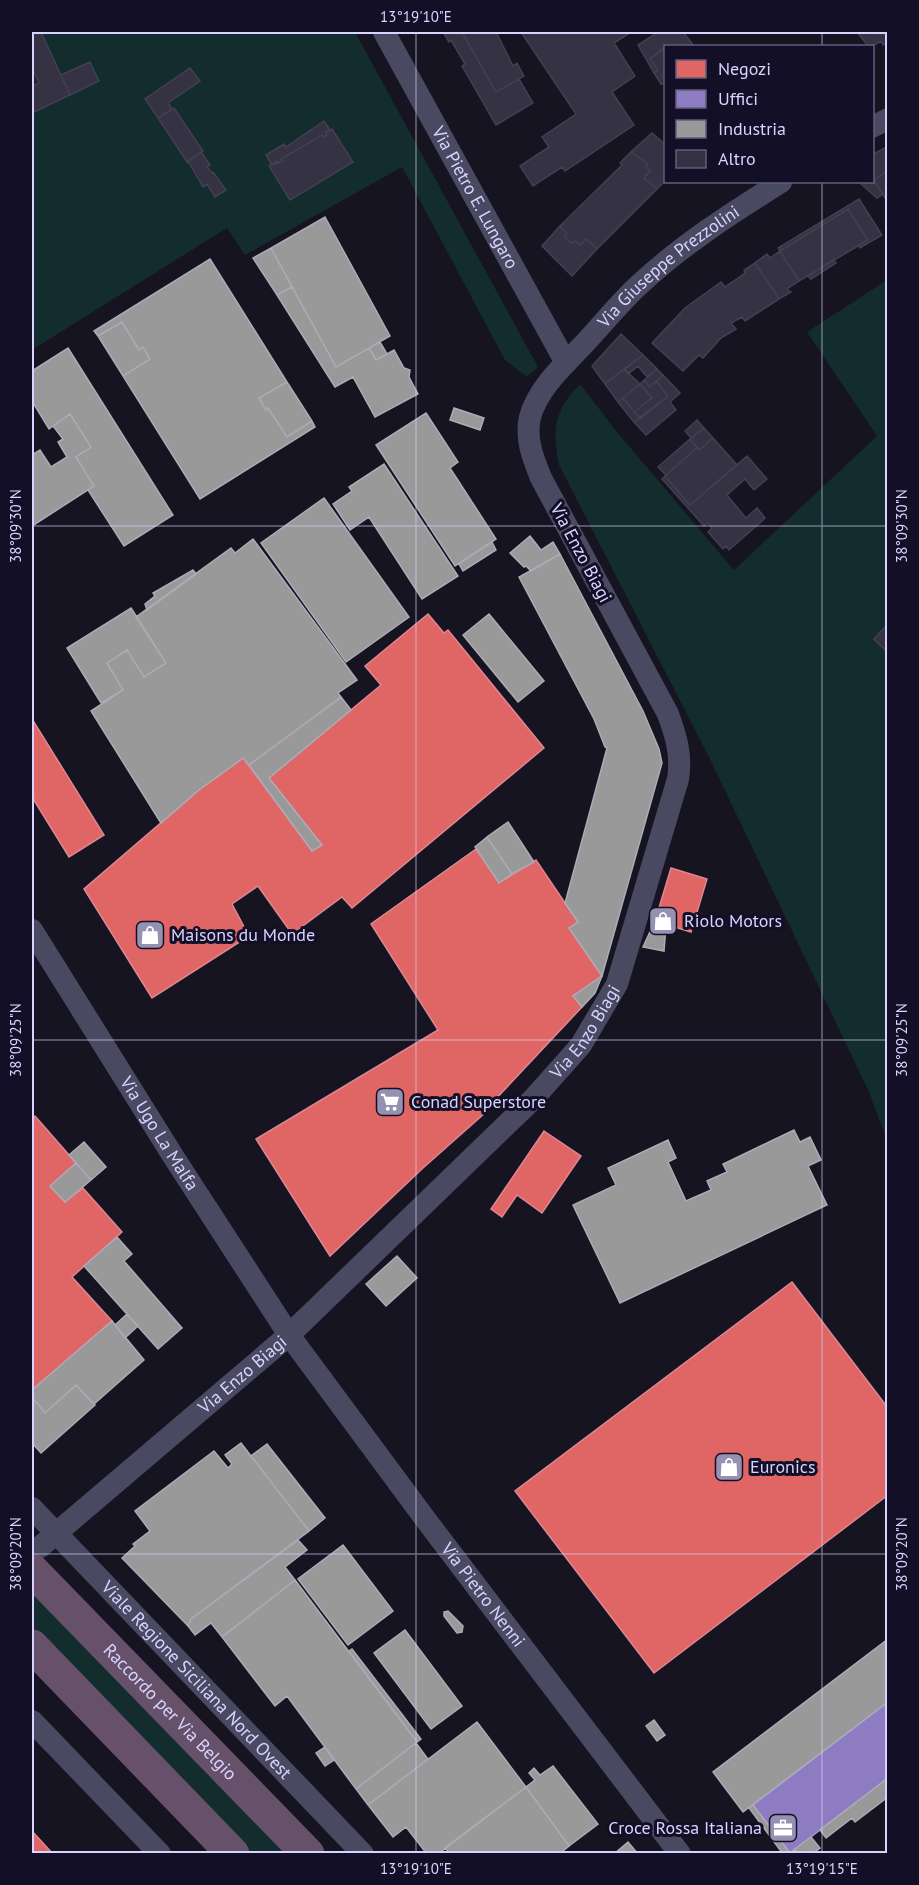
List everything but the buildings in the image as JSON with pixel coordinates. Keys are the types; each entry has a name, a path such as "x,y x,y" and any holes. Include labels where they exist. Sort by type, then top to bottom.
{"highway":[{"name":"Raccordo per Via Belgio","path":"42,1550 308,1854"},
{"path":"32,1646 233,1854"}],"street":[{"name":"Via Pietro E. Lungaro","path":"384,32 566,363"},
{"path":"874,126 888,119"},
{"name":"Via Giuseppe Prezzolini","path":"528,428 536,402 566,363 639,285 661,265 723,218 778,183"},
{"name":"Via Enzo Biagi","path":"42,1550 289,1335 533,1099 581,1045 617,984 678,779 681,763 677,738 668,714 541,478 533,458 528,428"},
{"name":"Via Ugo La Malfa","path":"32,930 173,1156 289,1335"},
{"name":"Via Pietro Nenni","path":"289,1335 680,1854"},
{"name":"Viale Regione Siciliana Nord Ovest","path":"32,1508 42,1550 363,1854"},
{"path":"32,1721 160,1854"}],"green space":[{"path":"32,32 355,32 538,367 527,377 505,360 402,167 245,255 227,228 32,350"},
{"path":"887,280 887,1140 869,1092 709,757 559,465 556,431 560,412 580,384 617,432 734,570 877,436 807,332"},
{"path":"32,1590 285,1853 251,1853 32,1626"}],"place":[{"name":"Riolo Motors","path":"663,921"},
{"name":"Maisons du Monde","path":"150,935"},
{"name":"Conad Superstore","path":"390,1102"},
{"name":"Euronics","path":"729,1467"},
{"name":"Croce Rossa Italiana","path":"783,1828"}]}
